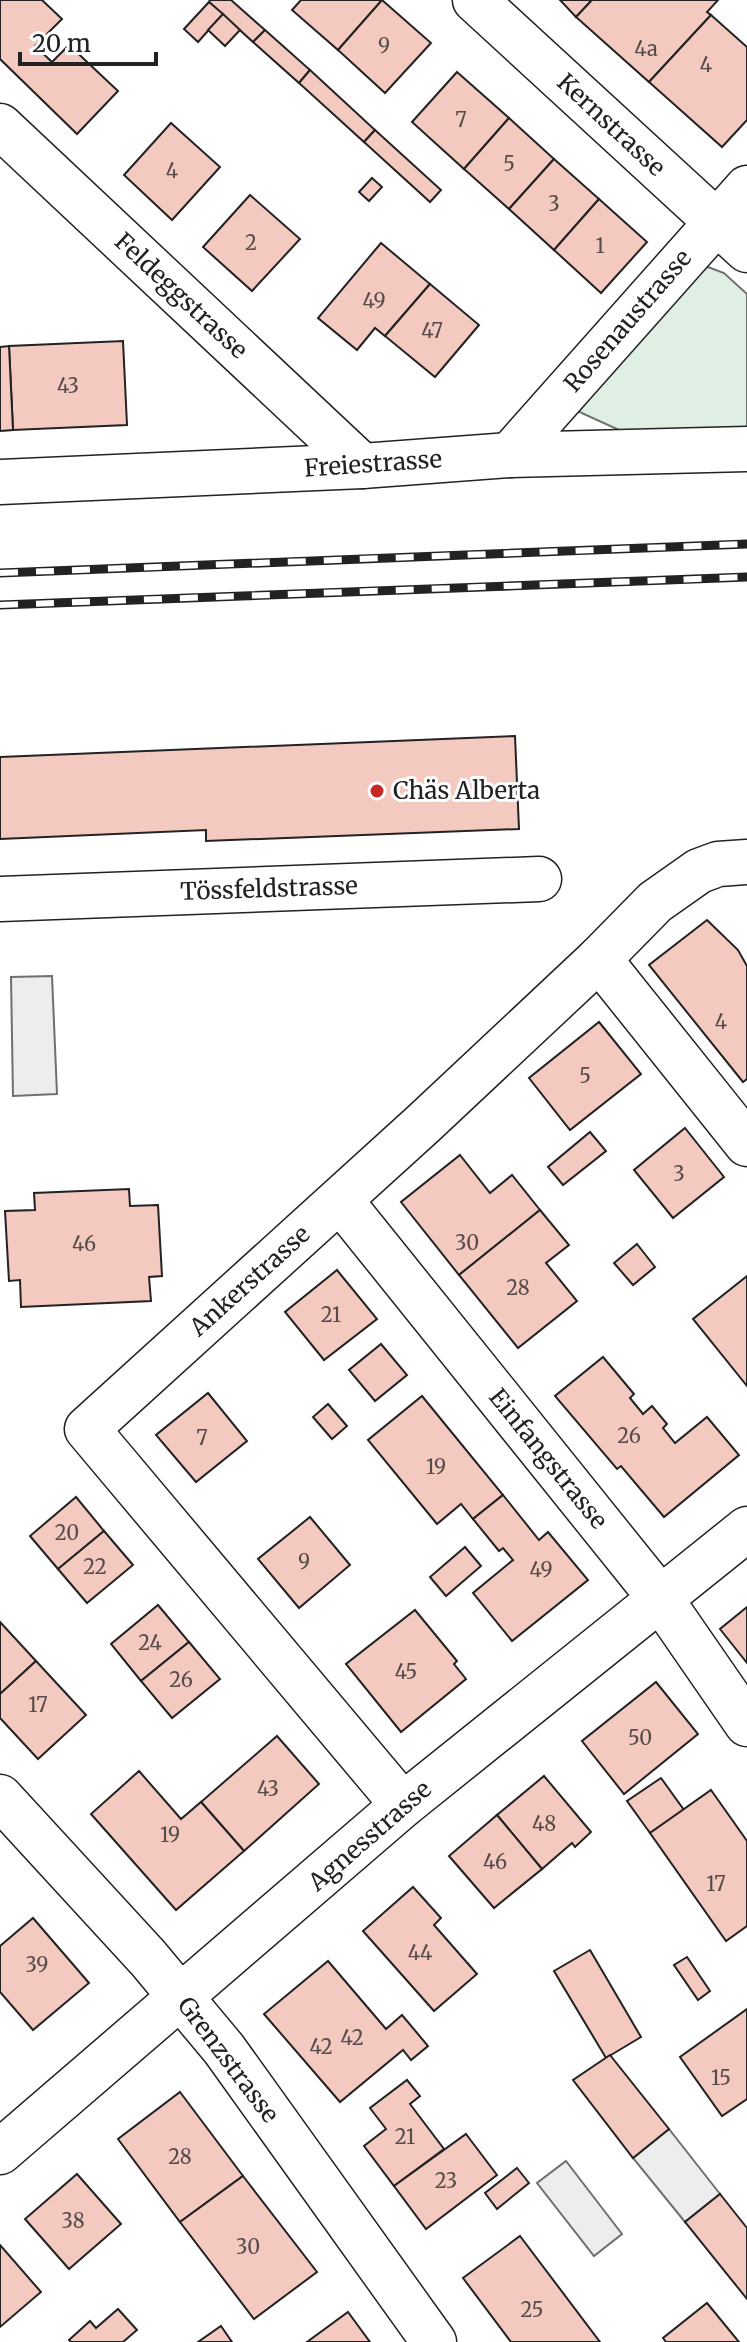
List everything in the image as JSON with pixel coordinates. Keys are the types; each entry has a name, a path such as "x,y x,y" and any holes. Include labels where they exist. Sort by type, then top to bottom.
{"street":[{"name":"Kernstrasse","path":"475,0 747,250"},
{"name":"Feldeggstrasse","path":"0,126 362,466"},
{"name":"Rosenaustrasse","path":"510,455 747,188"},
{"name":"Freiestrasse","path":"0,482 362,466 510,455 747,449"},
{"name":"Ankerstrasse","path":"403,1805 87,1429 340,1200 599,959 655,902 699,871 718,864 747,862"},
{"name":"Tössfeldstrasse","path":"0,899 539,879"},
{"path":"599,959 747,1144"},
{"name":"Einfangstrasse","path":"340,1200 660,1598 747,1724"},
{"name":"Agnesstrasse","path":"0,2152 403,1805 747,1529"},
{"name":"Grenzstrasse","path":"0,1797 182,1998 224,2049 434,2342"}],"green space":[{"path":"708,267 724,273 747,294 747,430 619,430 575,410 701,269"}],"shaded area":[{"path":"52,976 57,1094 13,1096 11,977"},
{"path":"669,2129 720,2194 685,2222 633,2158"},
{"path":"566,2161 622,2234 594,2256 537,2183"}],"building":[{"path":"0,0 42,0 62,19 35,46 52,62 69,45 118,91 77,134 0,59"},
{"path":"210,0 231,0 265,30 253,42"},
{"path":"301,0 382,0 338,50 292,10"},
{"path":"382,0 431,43 385,93 338,50"},
{"path":"560,0 592,0 576,17"},
{"path":"592,0 718,0 707,12 711,15 649,82 576,17"},
{"path":"209,2 223,14 198,42 184,29"},
{"path":"223,14 240,30 225,46 208,30"},
{"path":"711,15 747,47 747,120 722,147 649,82"},
{"path":"265,30 310,70 299,83 253,42"},
{"path":"310,70 375,130 364,142 299,83"},
{"path":"457,72 509,118 464,169 412,122"},
{"path":"509,118 554,159 509,209 464,169"},
{"path":"171,123 220,167 172,220 124,175"},
{"path":"375,130 441,190 430,202 364,142"},
{"path":"554,159 599,199 554,250 509,209"},
{"path":"372,178 382,187 369,201 359,192"},
{"path":"250,195 300,239 252,291 203,247"},
{"path":"599,199 647,242 601,293 554,250"},
{"path":"381,243 430,284 385,336 375,328 357,350 318,318"},
{"path":"430,284 479,325 435,377 385,336"},
{"path":"123,341 127,425 13,430 9,346"},
{"path":"9,346 13,430 0,431 0,347"},
{"path":"515,736 519,829 206,841 206,830 0,839 0,757"},
{"path":"707,920 738,950 747,966 747,1079 743,1082 649,965"},
{"path":"599,1022 641,1074 570,1130 529,1078"},
{"path":"685,1128 724,1177 673,1218 634,1170"},
{"path":"590,1132 606,1151 563,1185 548,1167"},
{"path":"460,1155 490,1193 512,1175 540,1210 459,1275 401,1202"},
{"path":"129,1189 130,1206 158,1205 162,1276 149,1277 151,1301 21,1307 20,1280 9,1281 5,1211 35,1210 34,1193"},
{"path":"540,1210 569,1245 546,1263 577,1301 518,1348 459,1275"},
{"path":"637,1244 655,1267 633,1285 614,1263"},
{"path":"337,1270 377,1319 324,1360 285,1312"},
{"path":"747,1276 747,1386 693,1319"},
{"path":"381,1344 407,1375 375,1401 349,1370"},
{"path":"603,1357 634,1394 630,1398 643,1414 652,1406 667,1424 663,1428 675,1443 707,1417 739,1455 664,1517 621,1466 617,1469 555,1396"},
{"path":"208,1393 247,1441 196,1482 156,1435"},
{"path":"422,1396 503,1495 473,1519 461,1504 437,1524 368,1440"},
{"path":"328,1404 347,1426 332,1439 313,1417"},
{"path":"503,1495 539,1540 548,1532 588,1580 512,1641 473,1593 513,1560 503,1548 499,1551 473,1519"},
{"path":"76,1497 104,1531 58,1569 30,1536"},
{"path":"310,1517 350,1565 299,1608 258,1559"},
{"path":"104,1531 133,1565 87,1603 58,1569"},
{"path":"465,1547 481,1566 446,1596 430,1577"},
{"path":"158,1605 189,1642 141,1681 111,1644"},
{"path":"747,1607 747,1663 720,1629"},
{"path":"415,1610 457,1661 454,1664 466,1679 401,1732 346,1664"},
{"path":"0,1622 36,1661 0,1694"},
{"path":"189,1642 220,1679 172,1718 141,1681"},
{"path":"36,1661 86,1715 38,1759 0,1718 0,1694"},
{"path":"656,1682 698,1734 624,1794 582,1741"},
{"path":"277,1736 319,1784 244,1851 201,1802"},
{"path":"139,1771 181,1819 201,1802 244,1851 176,1910 91,1814"},
{"path":"544,1776 591,1832 575,1847 572,1843 542,1869 497,1815"},
{"path":"661,1778 684,1810 650,1833 627,1801"},
{"path":"711,1790 747,1841 747,1926 726,1941 650,1833"},
{"path":"497,1815 542,1869 494,1908 449,1856"},
{"path":"413,1887 441,1918 434,1925 477,1974 434,2011 363,1931"},
{"path":"33,1918 89,1983 33,2030 0,1992 0,1946"},
{"path":"590,1950 641,2037 606,2058 554,1971"},
{"path":"687,1957 710,1991 698,2000 674,1965"},
{"path":"328,1961 386,2029 402,2015 428,2046 411,2060 403,2050 340,2102 264,2014"},
{"path":"747,2009 747,2099 722,2116 680,2057"},
{"path":"610,2055 669,2129 633,2158 573,2080"},
{"path":"407,2080 420,2096 410,2104 444,2149 394,2186 364,2146 386,2129 370,2108"},
{"path":"180,2092 243,2176 180,2222 118,2139"},
{"path":"466,2134 497,2175 426,2229 394,2186"},
{"path":"517,2168 529,2183 497,2209 485,2193"},
{"path":"77,2174 121,2224 69,2269 25,2219"},
{"path":"243,2176 317,2272 254,2319 180,2222"},
{"path":"720,2194 747,2228 747,2299 685,2222"},
{"path":"520,2236 600,2342 511,2342 463,2278"},
{"path":"0,2245 41,2292 0,2327"},
{"path":"707,2303 739,2342 666,2342 663,2338"},
{"path":"118,2309 137,2330 123,2342 69,2340 90,2321 96,2328"},
{"path":"348,2312 370,2342 307,2342"},
{"path":"221,2326 232,2342 198,2342"}],"railway":[{"path":"0,573 747,544"},
{"path":"0,605 747,577"}],"place":[{"name":"Chäs Alberta","path":"377,791"}]}
